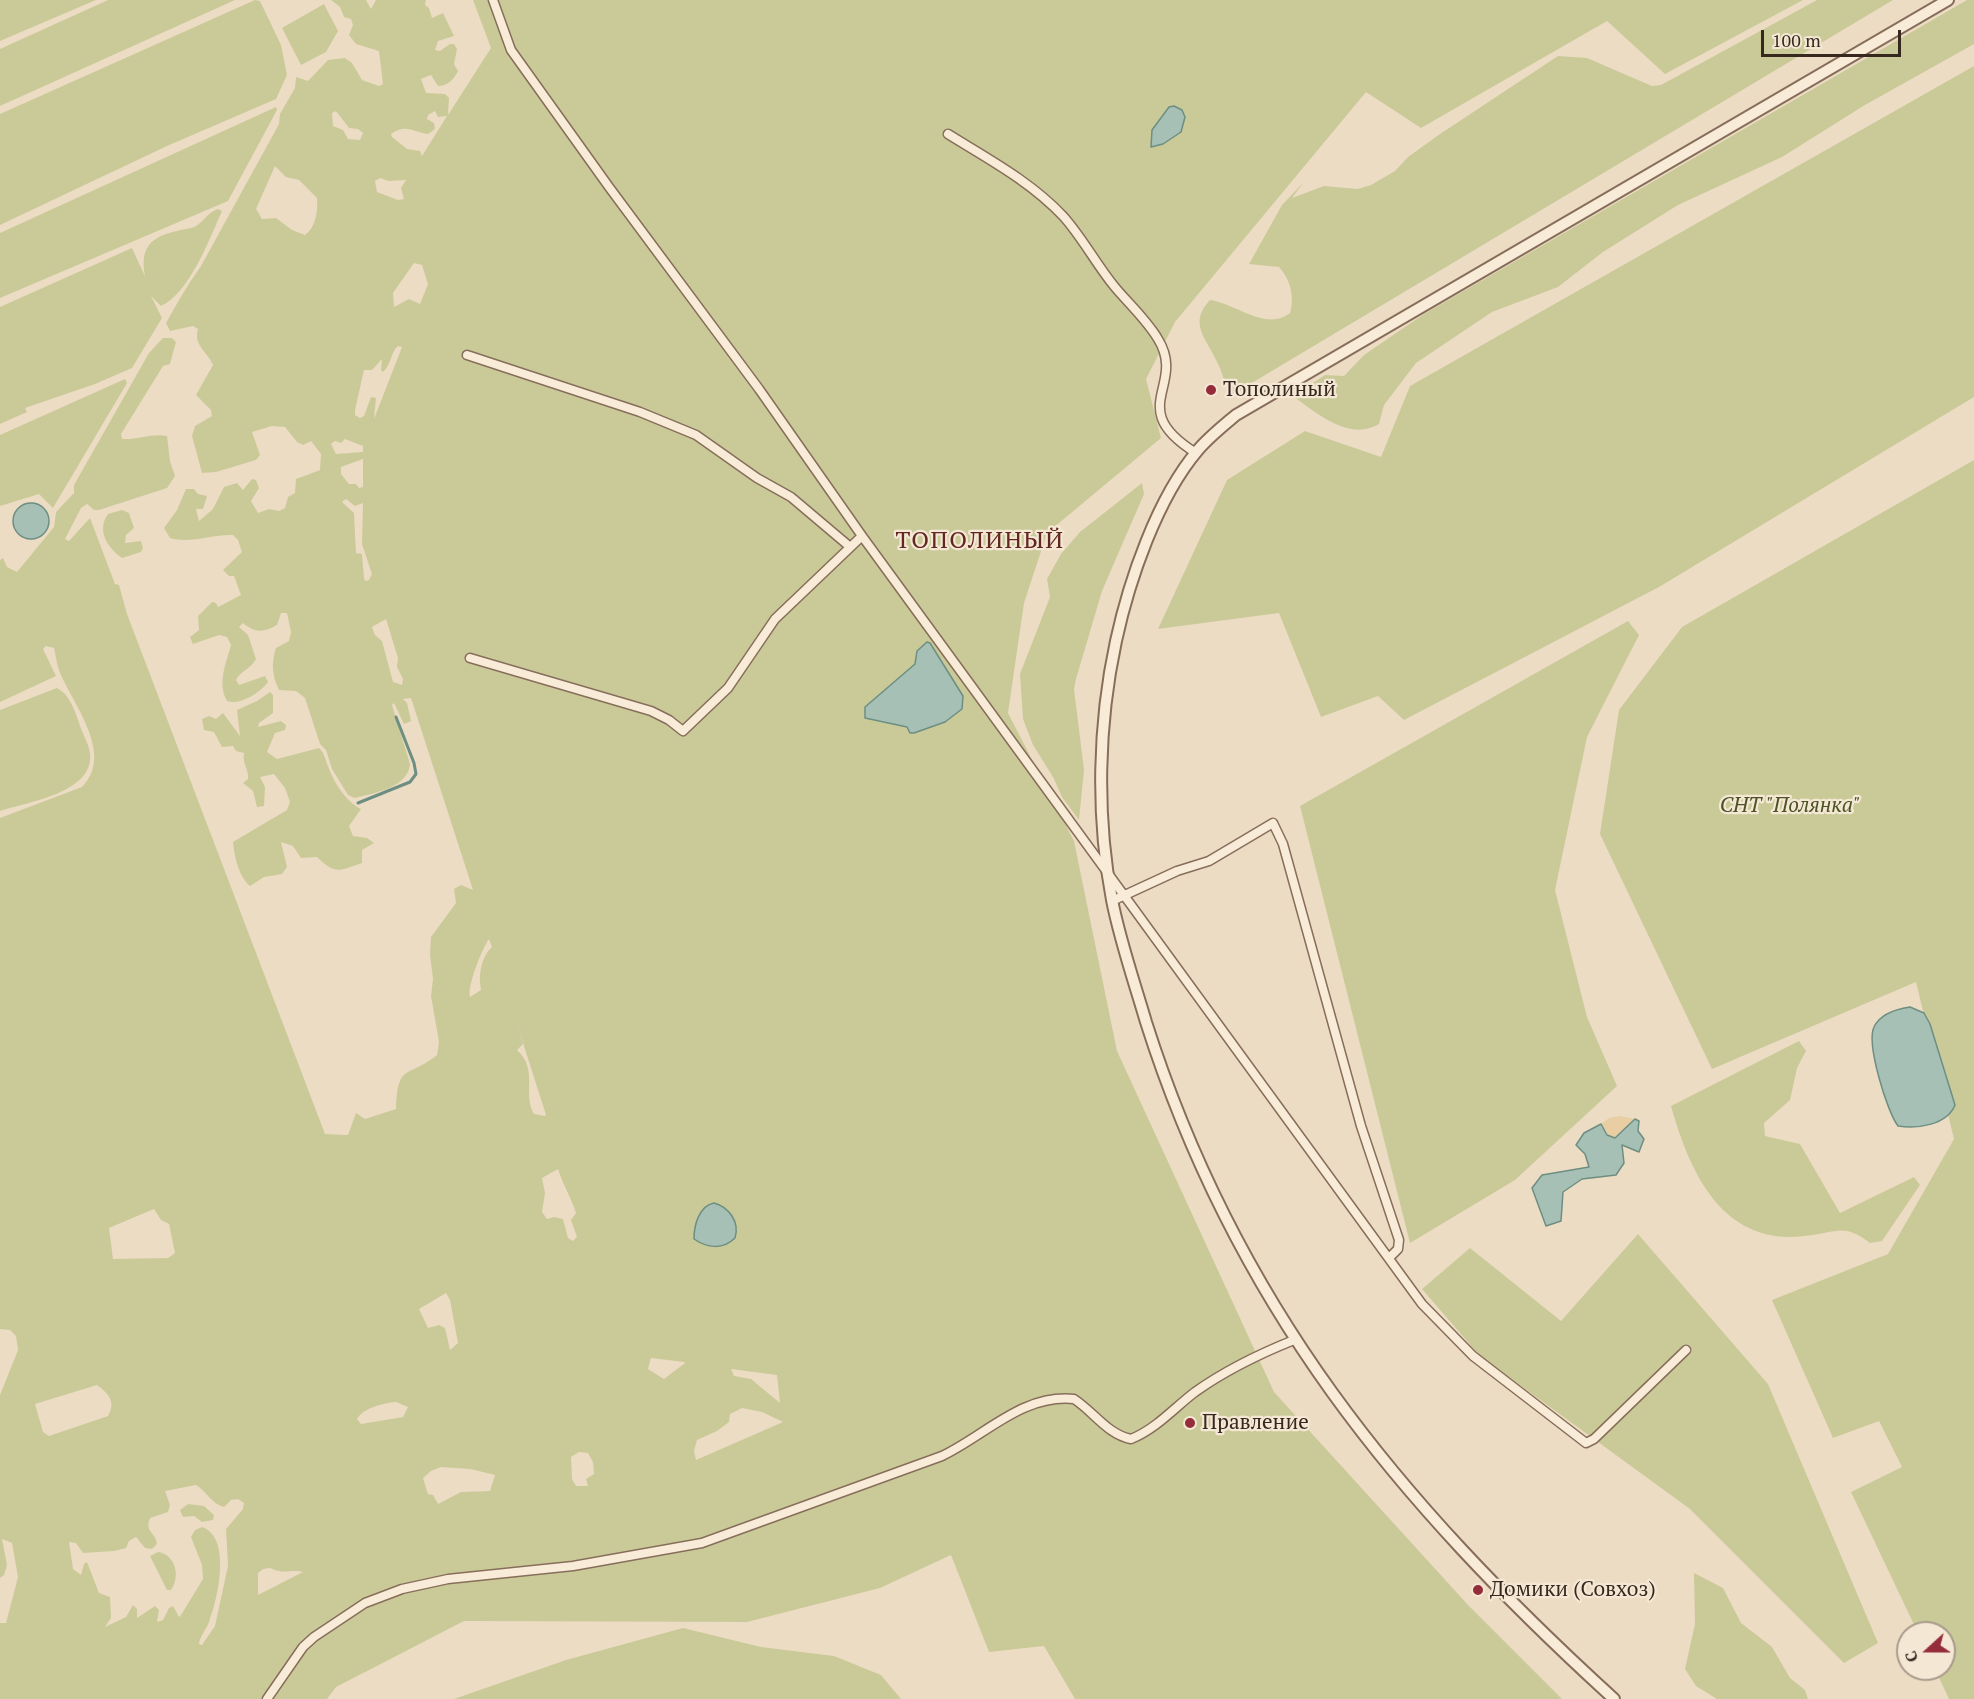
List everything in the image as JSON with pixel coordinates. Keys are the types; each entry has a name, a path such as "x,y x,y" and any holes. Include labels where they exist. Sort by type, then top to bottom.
{"street":[{"path":"493,0 511,50 1422,1304 1465,1349 1586,1443 1594,1440 1686,1350"},
{"path":"1614,1699 1482,1574 1414,1498 1359,1431 1294,1340 1248,1262 1191,1144 1153,1043 1112,901 1108,871 1102,750 1112,663 1120,624 1145,549 1175,485 1196,453 1236,415 1948,0"},
{"path":"948,134 1023,180 1075,231 1096,263 1159,340 1166,357 1166,376 1158,401 1159,413 1179,442 1196,453"},
{"path":"467,355 640,412 696,435 757,478 791,497 849,546"},
{"path":"470,658 651,711 669,720 683,731 728,688 775,619 862,536"},
{"path":"1112,901 1191,865 1209,861 1273,823 1283,844 1361,1126 1399,1240 1398,1249 1389,1258"},
{"path":"267,1699 303,1647 314,1637 365,1603 402,1589 448,1579 573,1566 702,1543 942,1456 962,1446 1021,1408 1040,1401 1074,1399 1110,1430 1120,1437 1131,1439 1160,1421 1226,1372 1294,1340"}],"green space":[{"path":"0,0 96,0 0,41"},
{"path":"108,0 235,0 0,106 0,49"},
{"path":"255,0 260,1 281,45 287,75 276,99 167,146 0,225 0,114"},
{"path":"331,0 366,0 371,9 376,0 426,0 425,5 429,8 432,18 443,13 454,36 438,41 435,50 440,51 454,44 457,49 454,64 458,71 450,82 442,86 438,86 431,75 421,79 426,93 445,94 449,98 448,115 491,48 473,0 1803,0 1665,74 1607,21 1421,128 1366,92 1175,322 1146,379 1161,438 1047,533 1024,603 1008,713 1074,841 1117,1051 1274,1392 1469,1606 1562,1699 1075,1699 1044,1646 989,1652 951,1555 880,1588 747,1622 464,1621 336,1687 327,1699 0,1699 0,1623 6,1623 18,1577 12,1543 2,1539 7,1565 4,1575 0,1578 0,1395 18,1350 16,1336 10,1330 0,1329 0,818 82,787 91,774 94,760 89,731 60,672 54,648 46,646 43,649 56,676 0,702 0,560 3,558 7,567 17,572 54,527 56,512 74,493 74,485 149,353 163,338 172,338 176,342 170,364 163,366 121,434 122,439 167,436 170,461 175,476 167,488 99,510 94,510 87,504 81,508 65,539 69,541 90,518 115,584 119,585 127,614 325,1134 348,1135 356,1113 365,1119 396,1109 397,1094 402,1078 406,1073 437,1055 439,1042 431,996 433,979 430,955 431,937 456,903 454,889 461,885 473,890 411,698 403,699 407,703 411,721 404,724 394,703 392,705 410,764 408,772 403,779 389,788 355,798 348,795 332,769 326,750 320,744 305,698 296,691 279,690 275,680 273,659 276,648 289,641 291,632 287,613 281,613 277,625 268,629 260,631 243,623 239,627 248,635 256,659 236,680 239,685 265,676 268,682 255,694 238,702 227,701 224,694 223,673 231,645 227,637 219,635 193,644 190,637 199,630 198,616 212,602 218,607 241,595 234,576 229,576 223,570 242,552 238,540 233,535 178,540 170,538 164,528 177,510 186,489 194,489 198,494 207,496 203,509 196,509 199,521 213,509 224,487 237,483 243,490 252,479 256,480 259,488 251,501 258,513 269,509 279,511 285,508 288,497 295,493 296,479 320,470 321,454 311,441 303,445 297,442 285,427 272,426 252,432 260,455 256,460 216,472 202,473 192,436 195,426 212,416 211,410 196,395 213,365 199,344 198,329 193,326 170,331 166,323 201,266 279,124 280,114 295,88 296,77 308,81 328,60 345,58 352,63 362,80 379,86 383,84 379,51 356,44 349,35 353,25 351,19 344,17 340,7","holes":["336,111 349,128 358,129 363,133 360,140 348,139 343,130 333,126 332,113","435,111 438,117 447,116 422,156 420,151 407,149 391,134 401,129 428,134 435,129 434,123 427,119 428,115","275,166 286,177 299,180 317,198 316,218 309,232 305,235 292,230 276,218 262,219 256,209","380,178 389,181 406,180 401,188 404,199 398,200 377,192 375,181","414,263 422,265 428,284 420,304 409,299 394,307 393,293","398,346 402,347 374,419 376,398 371,397 364,416 360,418 355,415 364,370 372,370 382,359 381,370 383,372","345,439 363,446 363,452 336,454 331,444 335,441 341,443","363,459 363,487 359,488 356,484 349,484 341,474 341,467","346,499 355,506 363,503 362,544 372,574 369,580 365,581 362,554 356,553 354,513 342,502","386,619 398,658 397,667 403,679 402,685 393,682 382,641 375,635 372,627","489,939 492,947 481,967 481,990 470,997 473,976","516,1021 545,1116 534,1114 531,1106 527,1066 517,1050 523,1044","558,1169 576,1213 571,1220 577,1237 573,1241 568,1238 563,1219 554,1217 547,1219 542,1212 545,1193 542,1178","154,1209 161,1220 169,1224 175,1253 168,1258 113,1259 109,1228","446,1293 450,1300 458,1343 450,1350 445,1328 439,1325 428,1328 419,1309","651,1358 684,1362 664,1379 648,1369","731,1369 777,1375 780,1403 751,1379 734,1376","97,1385 110,1399 111,1407 108,1416 49,1436 43,1432 35,1404","396,1402 408,1407 403,1417 361,1424 357,1419 364,1412 380,1405","742,1408 762,1412 783,1422 696,1460 694,1451 697,1440 717,1431 729,1422 730,1414","579,1452 588,1453 593,1462 594,1474 586,1479 588,1486 576,1486 572,1479 571,1457","441,1467 470,1469 495,1475 490,1491 461,1492 438,1504 433,1495 428,1494 423,1478 431,1471","196,1485 224,1507 231,1500 238,1499 244,1503 243,1509 226,1529 228,1566 215,1626 202,1645 199,1644 213,1612 220,1570 217,1543 211,1533 202,1527 195,1530 191,1537 202,1565 203,1579 179,1617 173,1606 169,1608 163,1620 157,1622 159,1610 155,1606 137,1618 137,1609 133,1605 126,1617 105,1627 111,1618 110,1597 99,1593 87,1562 84,1564 81,1575 73,1569 69,1542 76,1543 83,1553 114,1551 126,1548 129,1541 136,1537 145,1548 152,1549 157,1544 148,1526 150,1518 168,1512 170,1505 165,1491","263,1569 303,1572 258,1595 258,1573"]},
{"path":"1817,0 1893,0 1230,396 1218,364 1201,330 1200,316 1210,300 1261,318 1281,318 1290,313 1292,300 1290,288 1279,267 1249,264 1282,205 1303,183 1292,198 1324,186 1358,189 1371,185 1395,171 1408,157 1440,134 1558,56 1587,58 1652,86 1661,85"},
{"path":"1967,0 1974,0 1974,44 1865,105 1782,157 1678,205 1603,252 1558,287 1492,312 1416,363 1384,405 1379,424 1368,429 1345,428 1323,417 1293,396 1325,375 1344,376 1364,355 1424,314"},
{"path":"324,4 338,31 326,52 301,65 282,28"},
{"path":"1974,66 1974,397 1659,587 1404,720 1378,696 1321,717 1279,613 1158,629 1227,480 1305,431 1381,457 1410,386"},
{"path":"276,107 277,110 228,201 0,298 0,233"},
{"path":"218,209 222,211 205,250 181,290 161,306 151,296 162,318 132,368 95,384 25,408 27,412 0,424 0,307 132,248 145,276 144,258 153,241 167,234 194,227"},
{"path":"125,379 127,383 53,508 39,494 0,506 0,435"},
{"name":"СНТ \"Полянка\"","path":"1974,460 1974,1699 1949,1699 1941,1681 1956,1681 1956,1621 1912,1621 1851,1492 1902,1467 1879,1421 1833,1438 1772,1300 1888,1254 1954,1139 1916,982 1712,1069 1600,834 1619,710 1682,627"},
{"path":"1142,483 1144,494 1102,591 1074,689 1084,770 1079,820 1062,797 1053,777 1033,745 1023,719 1020,674 1050,597 1047,579 1061,554 1080,532"},
{"path":"122,510 129,513 134,528 126,535 125,543 141,541 143,548 141,552 122,558 108,544 103,527 108,514"},
{"path":"1628,621 1639,635 1587,737 1555,890 1587,1017 1617,1086 1515,1180 1410,1243 1300,806"},
{"path":"57,688 70,701 75,712 90,753 89,767 82,778 57,794 0,811 0,710"},
{"path":"270,692 273,695 273,713 259,723 258,727 281,721 286,725 285,730 275,733 267,752 277,759 319,748 341,790 355,806 361,809 349,826 353,836 367,838 374,843 362,850 362,863 338,870 329,867 317,857 301,858 293,846 281,842 287,867 282,874 264,877 250,886 238,866 233,842 287,810 290,802 285,788 274,774 260,777 265,787 264,806 257,807 253,791 243,783 248,779 244,753 236,751 233,746 222,747 214,732 204,730 202,719 209,716 216,719 223,713 240,736 237,710"},
{"path":"1799,1041 1806,1051 1797,1068 1790,1100 1764,1123 1765,1136 1800,1144 1840,1213 1914,1177 1920,1185 1882,1241 1870,1243 1853,1233 1839,1230 1805,1236 1776,1236 1752,1229 1732,1217 1714,1200 1700,1180 1688,1156 1671,1106"},
{"path":"1638,1234 1768,1384 1878,1643 1844,1663 1690,1509 1480,1356 1422,1289 1470,1248 1561,1321"},
{"path":"188,1504 204,1506 214,1515 213,1520 202,1522 194,1516 183,1517 180,1510"},
{"path":"158,1552 169,1557 175,1567 176,1578 171,1590 167,1590 150,1556"},
{"path":"1694,1573 1723,1588 1741,1623 1772,1647 1790,1678 1805,1690 1808,1699 1717,1699 1696,1686 1685,1669 1695,1624"},
{"path":"683,1628 761,1647 834,1656 881,1675 901,1699 454,1699 566,1660"}],"sand":[{"path":"1620,1116 1635,1119 1615,1138 1607,1135 1601,1124 1609,1118"}],"shaded area":[{"path":"1174,106 1182,110 1185,117 1181,132 1163,144 1151,147 1152,130 1169,107"},
{"path":"31,503 44,508 49,521 44,534 31,539 18,534 13,521 18,508"},
{"path":"927,642 930,643 963,696 962,709 945,722 914,733 910,733 907,727 865,718 865,707 915,664 917,651"},
{"path":"1910,1007 1924,1013 1930,1024 1955,1105 1946,1117 1939,1121 1914,1127 1898,1126 1893,1118 1883,1093 1875,1062 1872,1035 1877,1022 1885,1015"},
{"path":"1635,1119 1639,1121 1638,1131 1644,1139 1639,1152 1622,1145 1624,1163 1616,1175 1582,1179 1563,1192 1561,1221 1546,1226 1532,1188 1542,1175 1589,1167 1585,1154 1576,1145 1584,1133 1601,1124 1607,1135 1615,1138"},
{"path":"714,1203 729,1212 736,1226 735,1238 720,1246 710,1246 694,1239 698,1217 705,1208"}],"waterway":[{"path":"358,803 410,782 416,774 396,717"}],"place":[{"name":"Тополиный","path":"1211,390"},
{"name":"Правление","path":"1190,1423"},
{"name":"Домики (Совхоз)","path":"1478,1590"}],"district":[{"name":"ТОПОЛИНЫЙ","path":"980,541"}]}
